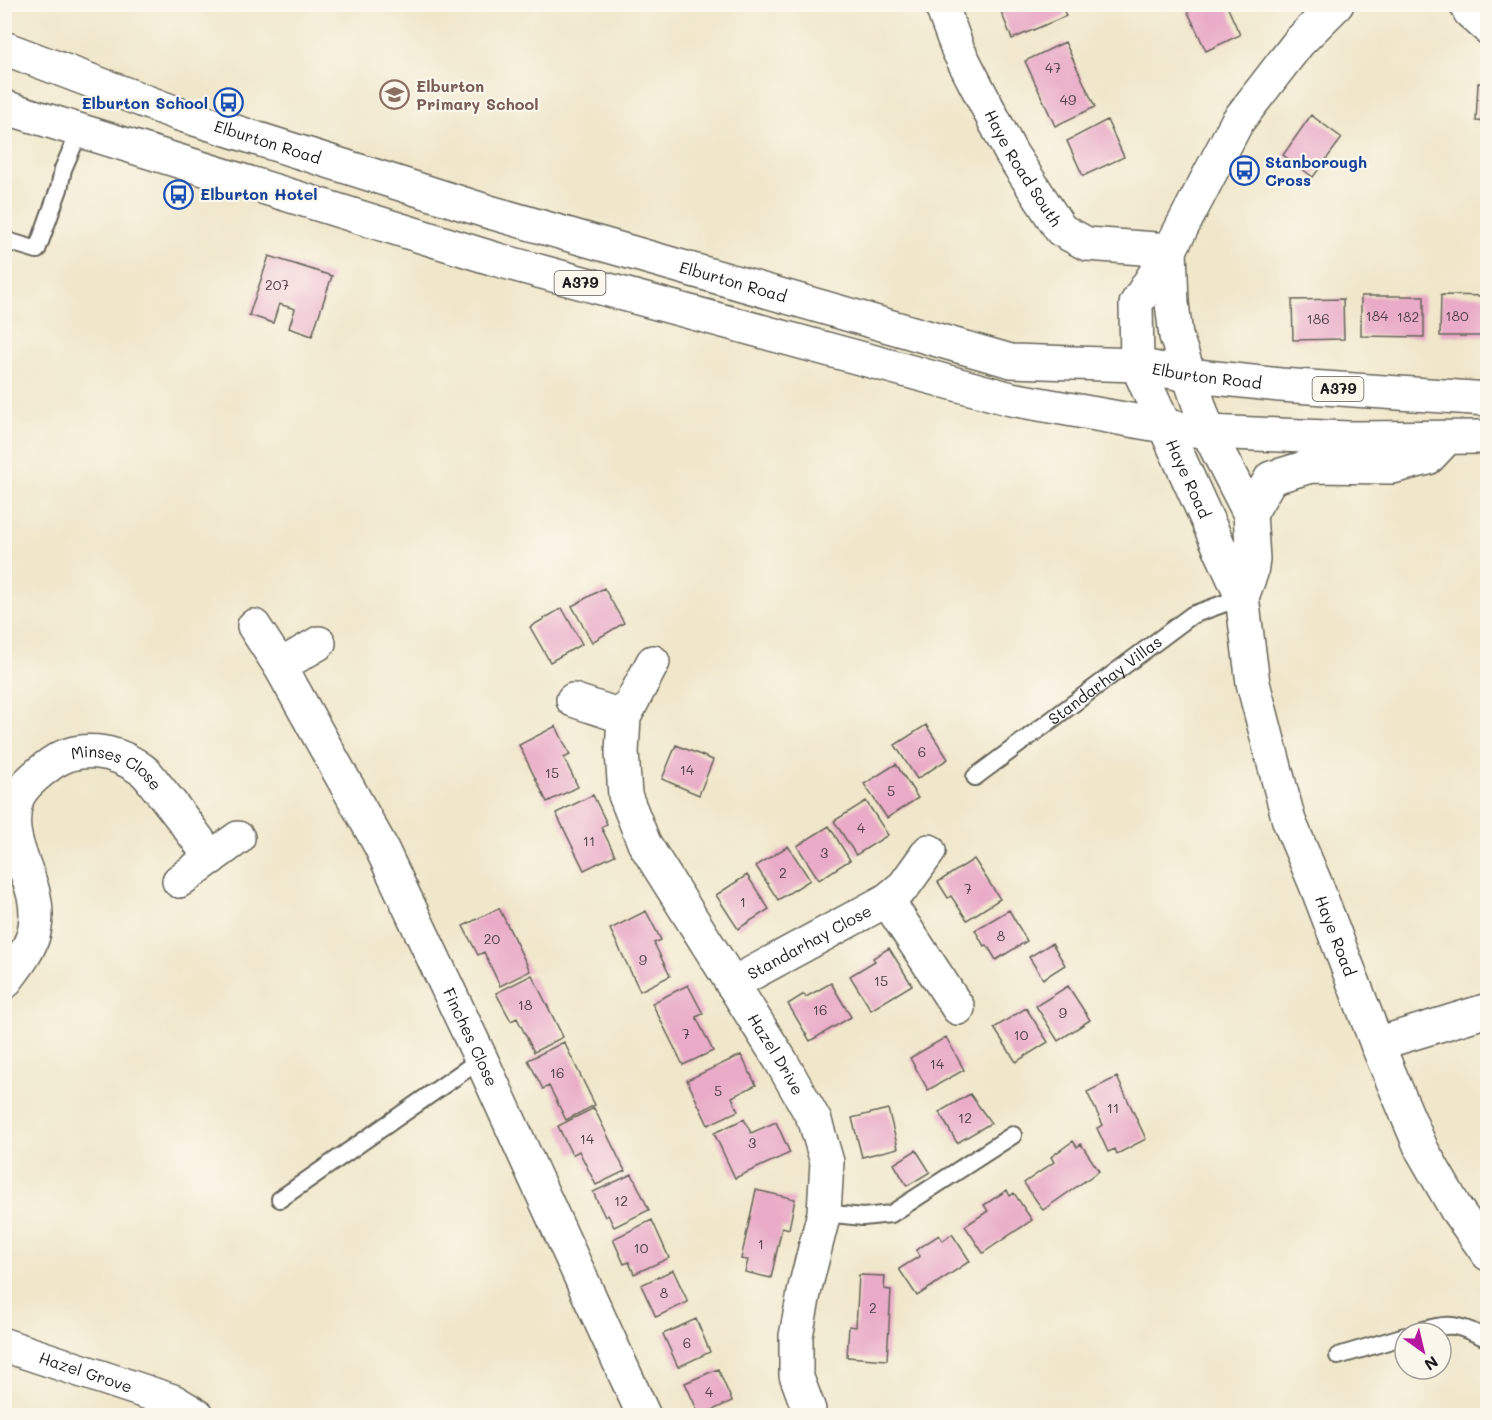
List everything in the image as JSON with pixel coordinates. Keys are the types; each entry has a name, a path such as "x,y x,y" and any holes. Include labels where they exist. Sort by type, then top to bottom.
{"street":[{"name":"Haye Road South","path":"940,4 958,50 1011,153 1061,230 1087,244 1170,250"},
{"path":"1137,365 1136,304 1170,250 1237,122 1299,42 1337,4"},
{"path":"1466,4 1488,28"},
{"name":"Elburton Road","path":"4,48 176,113 486,211 1011,361 1137,365 1188,375 1280,385 1488,399"},
{"name":"A379","path":"4,107 509,264 1011,399 1208,432 1349,438 1488,437"},
{"name":"Haye Road","path":"1170,250 1175,325 1188,375 1208,432 1250,514 1253,559 1251,573 1242,597"},
{"name":"Haye Road","path":"1137,365 1242,597 1253,683 1290,821 1377,1044 1422,1150 1456,1209 1488,1254"},
{"path":"1250,514 1271,478 1311,466 1392,467 1428,458 1447,438"},
{"name":"Finches Close","path":"254,626 280,666 380,845 481,1059 644,1416"},
{"path":"280,666 320,643"},
{"name":"Hazel Drive","path":"653,662 624,717 622,752 625,795 644,843 781,1061 815,1121 827,1162 824,1213 805,1288 796,1336 796,1375 809,1410 809,1416"},
{"path":"573,700 624,717"},
{"name":"Minses Close","path":"4,983 22,958 34,933 37,903 32,883 18,855 14,830 18,798 36,774 61,757 85,751 111,753 142,769 211,858"},
{"path":"179,881 238,838"},
{"name":"Standarhay Close","path":"732,984 887,900 904,886 929,851"},
{"name":"Standarhay Close","path":"887,900 958,1008"},
{"path":"1377,1044 1488,1010"},
{"name":"Hazel Grove","path":"4,1345 172,1401 198,1416"}],"lane":[{"path":"4,240 37,249 59,189 63,169 80,130"},
{"name":"Standarhay Villas","path":"975,777 1191,615 1242,597"},
{"path":"280,1200 481,1059"},
{"path":"824,1213 863,1217 891,1214 1013,1135"},
{"path":"1453,1326 1460,1326 1488,1339"},
{"path":"1338,1356 1393,1340"}],"building":[{"path":"998,4 1061,4 1066,16 1012,39"},
{"path":"1198,4 1226,4 1240,35 1206,51 1187,10"},
{"path":"1065,42 1095,107 1055,126 1025,61"},
{"path":"1478,83 1488,84 1488,122 1476,121"},
{"path":"1311,115 1342,138 1313,177 1283,155"},
{"path":"1107,120 1124,157 1083,176 1067,141"},
{"path":"269,256 332,276 312,336 289,328 295,309 279,304 273,323 249,315"},
{"path":"1441,295 1488,296 1488,336 1440,336"},
{"path":"1361,296 1424,296 1424,337 1361,336"},
{"path":"1343,299 1344,339 1293,340 1292,300"},
{"path":"604,588 624,623 592,642 572,606"},
{"path":"562,608 582,644 550,662 530,627"},
{"path":"926,725 948,759 917,779 895,745"},
{"path":"556,726 570,755 564,758 578,787 547,802 519,745"},
{"path":"676,745 713,760 699,795 662,779"},
{"path":"896,764 918,798 887,818 864,784"},
{"path":"593,795 607,824 601,827 615,855 584,870 556,813"},
{"path":"866,801 888,835 856,855 834,821"},
{"path":"829,826 850,860 819,880 797,846"},
{"path":"788,846 810,880 778,900 756,866"},
{"path":"974,859 1000,899 967,920 951,896 948,898 938,882"},
{"path":"747,875 769,909 738,929 716,895"},
{"path":"499,908 530,971 500,986 484,952 478,955 463,926"},
{"path":"1009,910 1027,941 996,960 987,945 984,946 975,930"},
{"path":"646,911 661,940 654,943 670,976 640,991 610,929"},
{"path":"1052,943 1065,965 1043,979 1029,957"},
{"path":"889,948 912,985 871,1010 850,976 875,961 873,958"},
{"path":"532,975 563,1037 534,1052 517,1018 511,1021 496,993"},
{"path":"831,983 851,1017 810,1041 788,1004 804,994 806,997"},
{"path":"688,985 703,1014 696,1017 713,1051 683,1065 652,1003"},
{"path":"1068,986 1090,1020 1058,1041 1036,1006"},
{"path":"1026,1008 1048,1042 1016,1062 994,1028"},
{"path":"946,1037 964,1070 928,1090 910,1058"},
{"path":"564,1042 595,1105 566,1120 549,1086 543,1089 528,1060"},
{"path":"741,1055 756,1085 732,1097 738,1111 708,1125 687,1080"},
{"path":"1117,1077 1146,1139 1117,1154 1115,1149 1108,1152 1097,1128 1103,1125 1087,1092"},
{"path":"970,1094 991,1123 957,1143 939,1112"},
{"path":"594,1108 625,1171 596,1185 579,1151 572,1155 558,1126"},
{"path":"888,1109 898,1148 862,1157 852,1118"},
{"path":"744,1119 751,1133 776,1122 790,1153 735,1178 714,1133"},
{"path":"1073,1141 1077,1147 1081,1144 1099,1171 1043,1210 1024,1183 1054,1162 1051,1157"},
{"path":"916,1150 930,1172 907,1186 894,1164"},
{"path":"632,1174 649,1210 614,1227 608,1215 605,1217 593,1192"},
{"path":"756,1190 795,1199 789,1229 782,1227 771,1278 745,1272 748,1260 741,1259"},
{"path":"1007,1190 1010,1196 1014,1193 1032,1220 983,1253 965,1226 988,1211 984,1205"},
{"path":"652,1220 669,1258 634,1274 629,1262 624,1264 613,1239"},
{"path":"952,1234 970,1261 917,1296 899,1269 920,1256 916,1250 939,1235 943,1241"},
{"path":"673,1270 688,1302 656,1317 641,1285"},
{"path":"859,1275 885,1276 884,1289 891,1290 887,1360 847,1357 849,1326 856,1327"},
{"path":"696,1319 710,1352 678,1367 663,1334"},
{"path":"718,1369 732,1401 700,1416 685,1383"}],"place":[{"name":"Elburton Primary School","path":"395,95"},
{"name":"Elburton School","path":"229,103"},
{"name":"Stanborough Cross","path":"1244,171"},
{"name":"Elburton Hotel","path":"179,194"}]}
